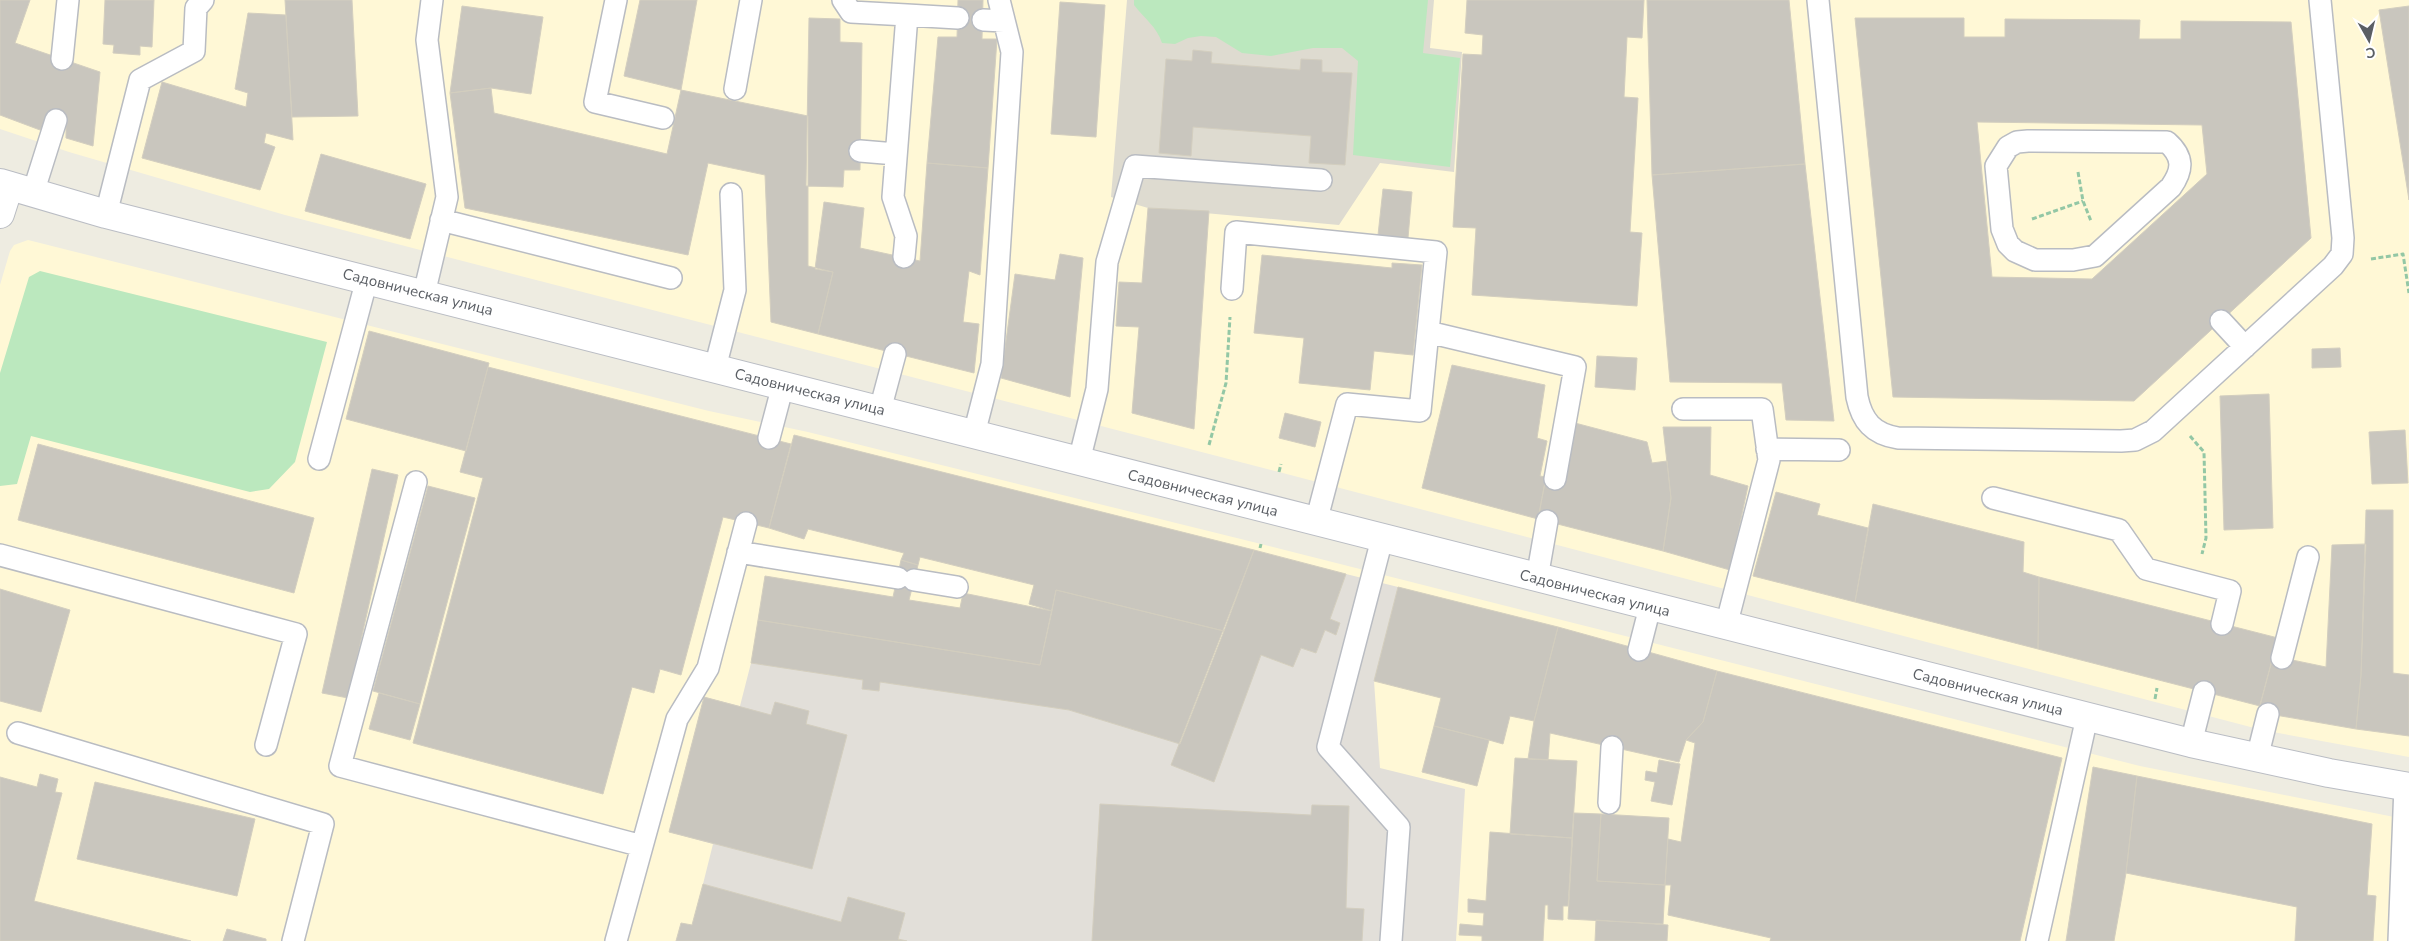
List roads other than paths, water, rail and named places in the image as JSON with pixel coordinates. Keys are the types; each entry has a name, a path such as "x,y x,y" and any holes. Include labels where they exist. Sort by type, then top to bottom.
{"street":[{"name":"Садовническая улица","path":"14,187 106,214 2087,717 2257,758 2407,787"},
{"path":"0,214 14,187"}],"lane":[{"path":"62,59 68,0"},
{"path":"106,214 140,80 194,51 196,8 203,0"},
{"path":"424,294 447,197 427,40 432,0"},
{"path":"616,0 595,102 663,118"},
{"path":"735,89 751,0"},
{"path":"843,0 851,12 958,18"},
{"path":"974,434 992,364 1012,52 999,0"},
{"path":"1818,0 1857,397 1865,422 1885,436 1898,438 2121,441 2144,436 2170,415 2333,266 2342,254 2343,238 2320,0"},
{"path":"904,257 906,236 893,197 907,15"},
{"path":"983,20 1004,21"},
{"path":"14,187 56,120"},
{"path":"2075,141 2167,142 2175,149 2181,164 2180,174 2136,228 2104,249 2086,259 2035,260 2015,251 2008,244 2002,230 1996,166 2000,157 2008,148 2017,142 2075,141"},
{"path":"860,151 896,154"},
{"path":"1079,461 1097,389 1107,262 1135,166 1321,180"},
{"path":"715,368 735,290 731,194"},
{"path":"441,220 671,278"},
{"path":"1232,289 1236,232 1436,252 1420,411 1346,404 1316,522"},
{"path":"319,459 367,280"},
{"path":"2221,321 2245,347"},
{"path":"1428,332 1575,367 1555,479"},
{"path":"880,410 895,354"},
{"path":"769,438 783,385"},
{"path":"1684,409 1762,409 1769,460 1726,626"},
{"path":"1768,449 1839,450"},
{"path":"416,482 340,766 642,846"},
{"path":"1993,498 2118,530 2146,569 2230,591 2222,624"},
{"path":"1537,578 1547,521"},
{"path":"616,941 676,719 708,668 746,523"},
{"path":"1382,539 1328,747 1399,827 1391,941"},
{"path":"738,552 957,587"},
{"path":"0,555 296,634 266,744"},
{"path":"2282,658 2308,557"},
{"path":"1639,650 1650,607"},
{"path":"2191,743 2204,692"},
{"path":"2257,758 2268,714"},
{"path":"2037,941 2087,717"},
{"path":"18,734 323,824 293,941"},
{"path":"1609,803 1612,747"},
{"path":"2399,941 2407,787"}]}
